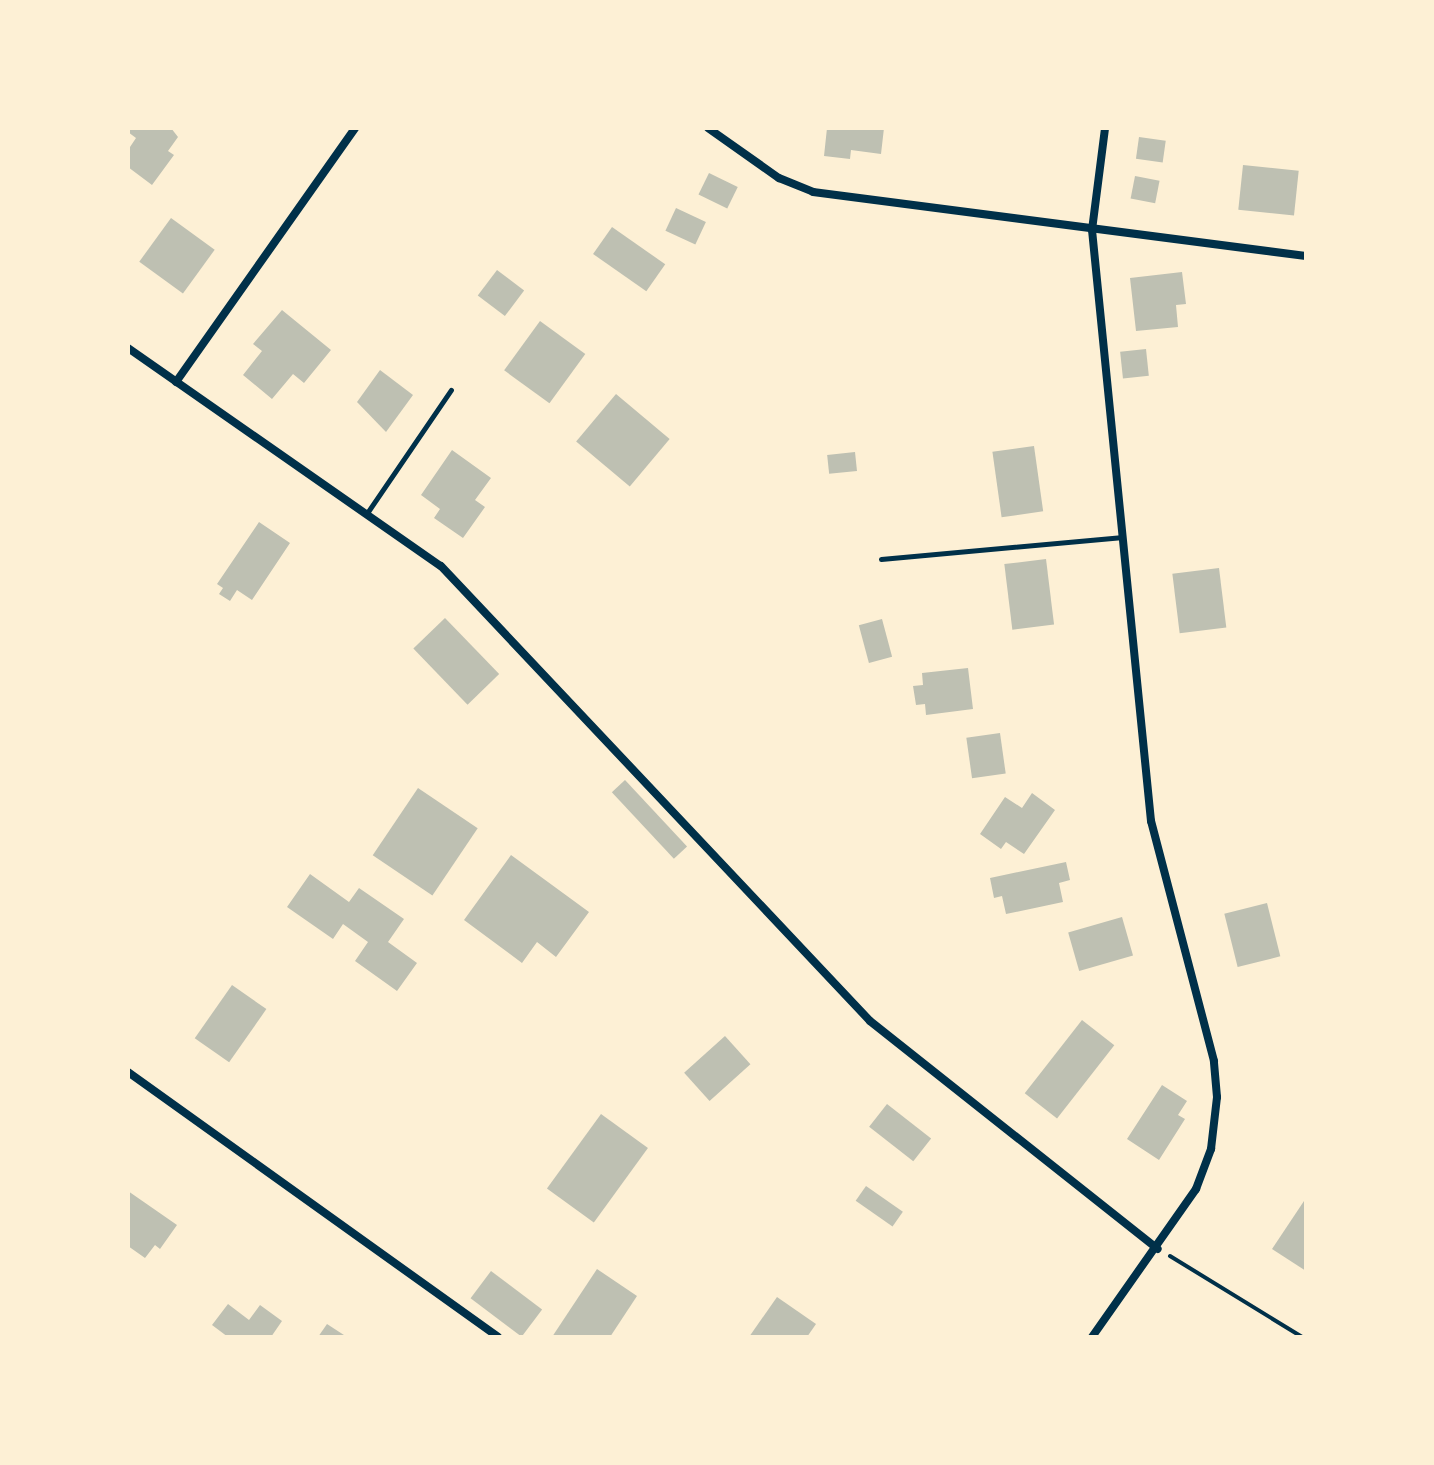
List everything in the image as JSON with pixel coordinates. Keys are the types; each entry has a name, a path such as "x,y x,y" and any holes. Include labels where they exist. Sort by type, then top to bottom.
{"street":[{"path":"176,382 355,128"},
{"path":"708,128 779,178 813,192 1306,256"},
{"path":"1092,1337 1158,1249 1196,1189 1211,1149 1217,1097 1214,1061 1151,821 1092,230 1105,128"},
{"path":"128,348 367,513 466,589 870,1021 1158,1249"},
{"path":"128,1072 498,1337"}],"lane":[{"path":"367,513 451,390"},
{"path":"881,559 1123,537"}],"path":[{"path":"1158,1249 1302,1337"}],"building":[{"path":"130,128 171,128 178,137 168,151 174,155 152,185 128,167 128,150 136,138 128,132"},
{"path":"827,128 884,128 881,154 851,150 850,159 824,156"},
{"path":"1139,137 1166,141 1163,163 1136,159"},
{"path":"1243,165 1299,171 1294,216 1238,210"},
{"path":"709,173 738,187 727,209 698,195"},
{"path":"1135,176 1160,181 1155,203 1131,199"},
{"path":"676,208 706,222 695,245 665,231"},
{"path":"171,218 215,250 183,293 139,262"},
{"path":"612,227 665,264 646,291 593,254"},
{"path":"497,270 524,290 505,316 478,296"},
{"path":"1182,272 1186,304 1176,305 1178,327 1136,331 1130,278"},
{"path":"282,310 331,350 304,383 293,374 272,399 243,375 262,351 253,344"},
{"path":"540,321 585,354 549,403 504,370"},
{"path":"1146,349 1149,376 1123,379 1120,352"},
{"path":"380,370 413,395 386,432 357,402"},
{"path":"616,394 670,439 630,486 576,441"},
{"path":"1034,446 1043,511 1002,517 992,452"},
{"path":"452,450 491,478 475,500 485,507 463,538 434,518 440,509 421,495"},
{"path":"855,452 857,471 829,474 827,455"},
{"path":"259,522 290,543 252,600 237,590 230,601 219,594 223,588 217,584"},
{"path":"1046,559 1054,625 1012,630 1004,564"},
{"path":"1219,568 1226,628 1180,633 1172,574"},
{"path":"445,618 499,674 468,705 413,649"},
{"path":"882,619 892,657 869,663 859,625"},
{"path":"968,668 973,709 926,715 925,704 916,705 913,686 923,685 922,673"},
{"path":"1000,733 1006,774 972,778 966,738"},
{"path":"625,780 687,847 674,859 612,792"},
{"path":"418,788 478,828 432,895 373,855"},
{"path":"1032,793 1055,810 1024,854 1006,842 1001,849 980,834 1005,797 1022,808"},
{"path":"511,855 589,912 556,957 537,942 522,963 464,920"},
{"path":"1066,862 1070,880 1059,883 1063,902 1006,914 1002,896 994,898 990,878"},
{"path":"310,874 349,902 359,888 404,919 388,942 417,963 397,991 355,961 368,942 343,924 333,939 287,907"},
{"path":"1267,903 1280,956 1238,967 1224,914"},
{"path":"1122,917 1133,955 1079,971 1068,932"},
{"path":"232,985 266,1009 229,1062 195,1038"},
{"path":"1082,1020 1114,1045 1057,1119 1025,1093"},
{"path":"725,1036 750,1064 710,1101 684,1073"},
{"path":"1162,1085 1187,1101 1178,1115 1185,1119 1159,1160 1127,1139"},
{"path":"887,1104 931,1138 913,1161 869,1127"},
{"path":"601,1114 648,1148 594,1223 547,1188"},
{"path":"866,1186 903,1212 893,1227 856,1201"},
{"path":"128,1191 177,1225 160,1249 155,1245 145,1258 128,1246"},
{"path":"1306,1198 1306,1271 1272,1249"},
{"path":"597,1269 637,1296 610,1337 552,1337"},
{"path":"491,1271 542,1310 522,1337 471,1298"},
{"path":"777,1297 816,1324 807,1337 749,1337"},
{"path":"228,1304 249,1320 260,1305 282,1321 271,1337 228,1337 212,1325"},
{"path":"327,1324 347,1337 318,1337"}]}
